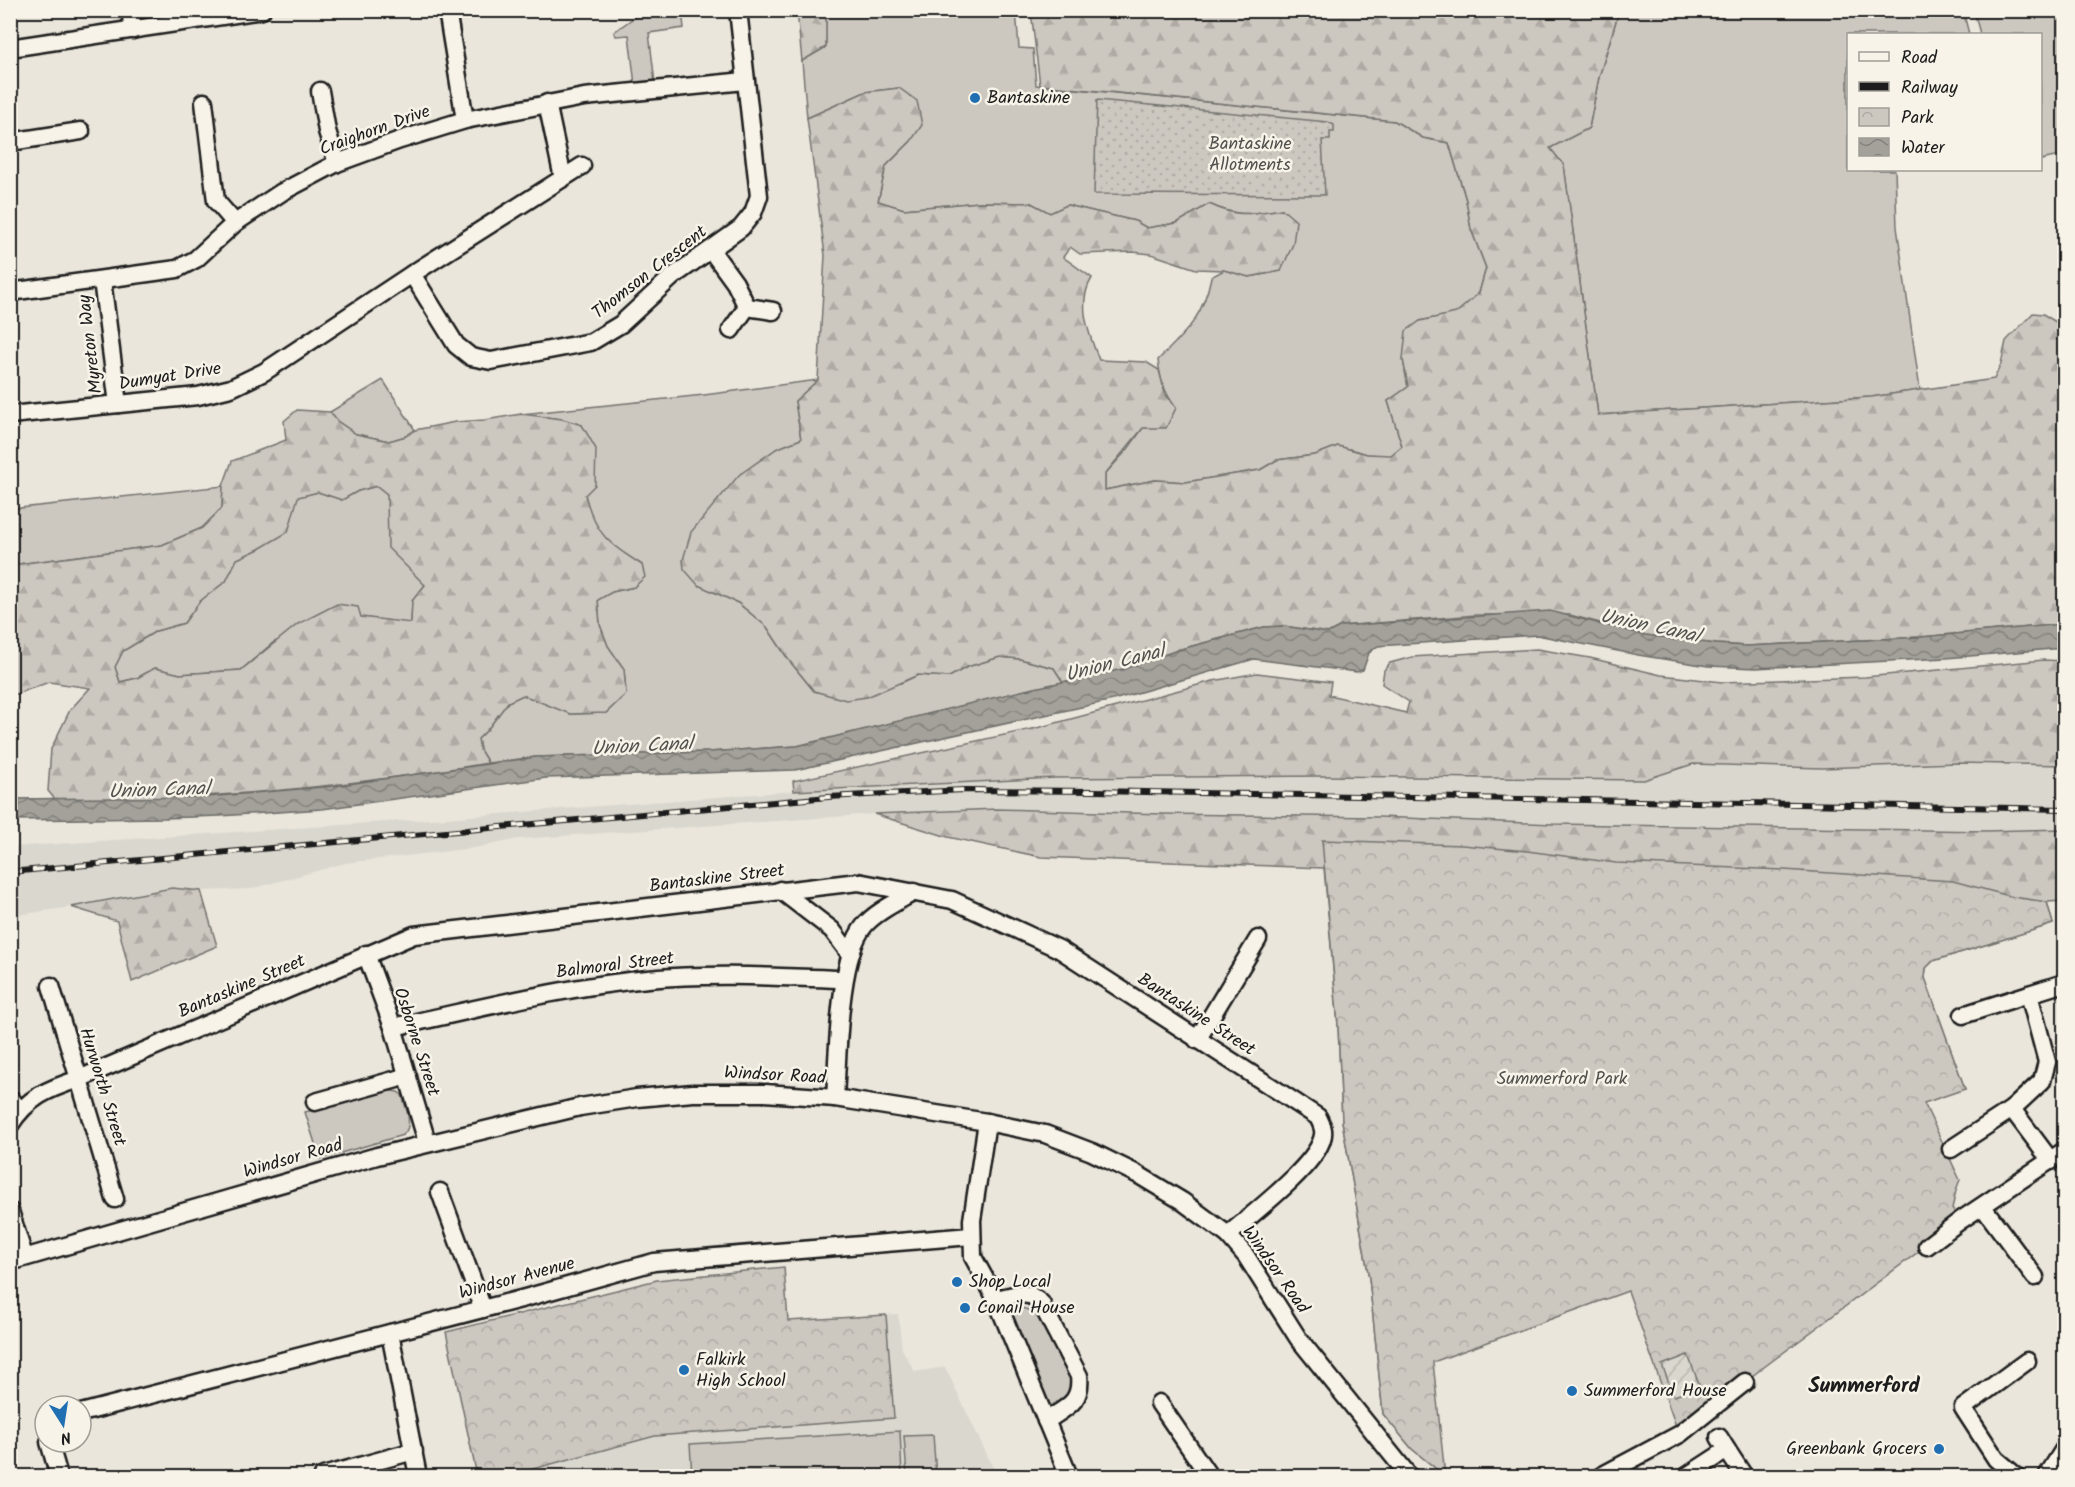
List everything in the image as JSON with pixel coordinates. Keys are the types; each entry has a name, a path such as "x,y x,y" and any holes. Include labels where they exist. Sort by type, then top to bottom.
{"street":[{"path":"130,10 133,30"},
{"path":"10,48 262,10"},
{"path":"447,10 465,120"},
{"name":"Thomson Crescent","path":"412,274 456,345 471,357 491,362 591,342 621,324 672,277 741,228 753,213 759,196 738,10"},
{"name":"Craighorn Drive","path":"10,292 177,269 196,259 235,223 282,192 337,163 465,120 584,97 745,81"},
{"path":"320,91 327,131 337,163"},
{"path":"204,102 216,201 235,223"},
{"path":"547,103 563,178"},
{"path":"10,142 81,131"},
{"name":"Dumyat Drive","path":"10,415 198,396 231,388 264,372 582,166"},
{"path":"711,250 735,283 747,307"},
{"name":"Myreton Way","path":"102,280 118,404"},
{"path":"747,307 773,311"},
{"path":"730,330 747,307"},
{"name":"Bantaskine Street","path":"15,1104 414,935 858,882 952,900 1059,949 1318,1117 1323,1127 1323,1137 1319,1147 1291,1181 1228,1235"},
{"path":"780,890 832,930 850,954"},
{"path":"835,1098 844,979 850,954 864,926 885,909 914,892"},
{"path":"1197,1040 1258,939"},
{"name":"Osborne Street","path":"366,954 393,1027 427,1143"},
{"name":"Balmoral Street","path":"393,1027 576,987 650,979 732,976 844,979"},
{"path":"1963,1015 2064,983"},
{"name":"Hurworth Street","path":"51,986 115,1199"},
{"path":"1951,1149 2012,1109 2042,1081 2047,1062 2030,994"},
{"path":"315,1102 408,1076"},
{"name":"Windsor Road","path":"17,1259 427,1143 580,1107 637,1098 693,1093 765,1093 835,1098 987,1122 1046,1134 1092,1152 1137,1174 1182,1201 1228,1235 1246,1256 1298,1338 1409,1476"},
{"path":"10,1125 15,1104"},
{"path":"1927,1246 1961,1220 2058,1156 2012,1109"},
{"path":"987,1122 972,1220 973,1257 996,1299 1069,1476"},
{"path":"440,1192 483,1309"},
{"path":"1983,1207 2036,1277"},
{"path":"10,1211 17,1259"},
{"name":"Windsor Avenue","path":"93,1410 483,1309 654,1262 971,1236"},
{"path":"996,1299 1018,1294 1030,1295 1041,1303 1079,1376 1080,1388 1075,1401 1046,1421"},
{"path":"390,1333 418,1476"},
{"path":"2016,1476 1996,1459 1963,1408 2027,1361"},
{"path":"1600,1476 1680,1434 1745,1382"},
{"path":"1159,1403 1209,1476"},
{"path":"1687,1476 1723,1443 1744,1476"},
{"path":"2047,1476 2064,1449"},
{"path":"323,1476 414,1451"},
{"path":"53,1454 59,1476"}],"shaded area":[{"path":"1956,763 2064,765 2064,901 1953,881 1041,857 948,837 874,814 519,839 474,848 345,863 251,889 201,891 172,888 11,916 11,847 446,818 794,791 1056,778 1324,776 1644,780 1693,764 1822,768"},
{"name":"Falkirk High School","path":"784,1267 788,1321 898,1314 902,1349 915,1372 945,1367 997,1476 476,1476 446,1332 657,1280"},
{"path":"1688,1355 1700,1387 1674,1396 1662,1365"}],"green space":[{"path":"643,11 682,11 684,28 649,33 655,83 635,85 629,35 616,36 614,32"},
{"path":"797,11 826,11 826,47 802,61"},
{"name":"Bantaskine Allotments","path":"826,11 1016,11 1019,48 1033,49 1036,85 1395,121 1423,138 1449,143 1466,200 1471,229 1486,268 1479,293 1456,314 1420,321 1403,359 1408,387 1388,401 1402,446 1391,456 1367,454 1338,446 1315,455 1277,460 1260,470 1186,482 1155,480 1105,490 1105,474 1128,449 1143,428 1153,427 1176,408 1163,385 1158,360 1185,332 1198,314 1208,291 1211,277 1224,270 1249,277 1281,271 1282,209 1245,214 1209,204 1177,223 1147,228 1135,221 1067,205 1050,213 1031,203 980,202 904,209 878,201 886,166 911,141 899,88 865,92 807,118 802,61 826,47"},
{"path":"1031,11 1619,11 1599,77 1589,128 1550,148 1564,165 1598,415 1871,397 1994,379 2001,364 2006,341 2033,313 2043,314 2064,327 2064,624 1921,637 1746,646 1645,635 1570,615 1476,615 1341,626 1328,633 1284,626 1264,627 1181,649 1123,669 1063,682 1054,668 1020,659 1000,657 967,667 949,677 918,675 867,697 846,700 814,691 788,659 767,627 738,603 698,585 684,569 683,560 691,532 739,475 776,449 801,439 795,401 818,380 825,255 807,118 865,92 899,88 917,101 922,125 911,141 886,166 878,201 904,209 980,202 1031,203 1050,213 1067,205 1135,221 1147,228 1177,223 1209,204 1245,214 1282,209 1296,221 1293,244 1281,271 1249,277 1224,270 1196,269 1151,254 1133,252 1080,254 1070,247 1063,257 1092,278 1087,288 1085,309 1088,329 1099,360 1146,362 1159,370 1165,394 1176,408 1166,428 1143,428 1105,474 1105,490 1155,480 1186,482 1260,470 1277,460 1315,455 1338,446 1367,454 1391,455 1402,446 1388,401 1408,387 1403,359 1406,331 1420,321 1456,313 1479,293 1486,268 1471,229 1466,200 1449,143 1423,138 1395,121 1040,85"},
{"path":"1619,11 1963,11 1969,33 1847,33 1847,171 1895,171 1897,227 1920,390 1871,397 1598,415 1564,166 1550,148 1589,128 1599,77"},
{"path":"1974,11 2064,11 2064,155 2042,160 2042,33 1980,33"},
{"name":"Bantaskine Allotments","path":"1097,100 1328,122 1334,125 1334,132 1330,132 1330,140 1322,140 1325,195 1094,194"},
{"path":"383,380 415,430 406,436 389,441 356,434 337,421 330,412"},
{"path":"818,380 795,401 801,439 776,449 698,585 738,603 767,627 788,659 814,691 901,683 918,675 949,677 967,667 1000,657 1020,659 1054,668 1063,682 797,746 709,752 536,757 488,763 480,750 478,739 508,702 523,695 571,714 606,713 626,694 624,669 608,646 600,625 598,599 612,592 634,587 642,565 604,538 590,513 584,484 582,425 562,419 521,414 704,395"},
{"path":"297,410 330,412 337,421 356,434 389,441 406,436 415,430 455,422 521,414 562,419 582,425 596,449 595,485 585,495 589,509 605,537 642,565 645,577 634,587 612,592 598,600 600,625 608,646 624,669 626,694 606,713 570,714 523,695 508,702 478,739 480,750 488,763 381,779 273,791 164,798 55,799 48,791 51,749 70,710 90,688 49,682 11,696 11,565 162,545 202,528 222,508 223,486 232,461 286,440 284,421","holes":["377,486 387,494 388,548 425,585 412,601 411,623 361,617 358,607 337,604 298,624 241,670 180,674 155,668 137,678 120,682 115,667 123,651 156,631 184,623 200,601 226,581 237,559 288,532 298,497 318,492 342,500 358,491"]},
{"path":"223,486 222,508 202,528 162,545 11,565 11,509"},
{"path":"377,486 387,494 409,568 425,585 412,601 411,624 360,617 274,642 241,670 180,674 155,668 137,678 120,682 115,667 123,651 156,631 184,623 200,601 226,581 237,559 259,549 298,497 318,492 342,500 358,491"},
{"path":"1537,649 1590,658 1661,675 1722,682 1865,677 2044,660 2064,661 2064,765 1956,763 1822,768 1693,764 1644,780 1324,776 1056,778 794,791 793,781 1041,727 1213,681 1257,673 1331,682 1329,695 1406,713 1409,702 1382,684 1384,670 1390,663 1412,657"},
{"name":"Summerford Park","path":"997,809 1379,817 1553,824 1986,831 2064,829 2064,901 2047,902 2053,924 1933,961 1926,968 1925,978 1965,1089 1391,1141 1445,1476 1412,1449 1383,1414 1369,1278 1342,1121 1338,1025 1324,868 1041,857 948,837 874,814"},
{"name":"Summerford Park","path":"1322,840 1462,845 1616,863 1784,870 1953,881 2013,897 2047,902 2053,924 1933,961 1926,968 1925,978 1965,1089 1924,1103 1960,1180 1952,1208 1961,1220 1740,1385 1677,1429 1628,1291 1433,1362 1445,1476 1412,1449 1383,1414 1369,1278 1342,1121 1338,1025","holes":["1688,1355 1700,1387 1674,1396 1662,1365"]},
{"path":"172,888 201,891 217,946 132,982 117,921 71,907"},
{"path":"385,1090 402,1095 409,1122 403,1135 320,1159 305,1112"},
{"name":"Falkirk High School","path":"784,1267 788,1321 886,1315 894,1418 655,1436 507,1476 477,1476 446,1332 657,1280"},
{"path":"1019,1307 1035,1312 1071,1380 1070,1397 1048,1411 1010,1312"},
{"path":"900,1431 902,1476 692,1476 690,1444"},
{"path":"933,1435 936,1476 907,1476 904,1436"}],"water":[{"path":"1550,611 1645,635 1746,646 1921,637 2064,624 2064,648 1946,658 1756,668 1708,666 1537,635 1378,646 1369,653 1363,670 1357,672 1254,659 1113,700 795,770 546,778 322,809 220,816 11,820 11,799 207,797 334,786 536,757 709,752 797,746 1025,690 1123,669 1181,649 1264,627 1284,626 1328,633 1341,626"}],"railway":[{"path":"10,872 828,797 964,790 2064,809"}],"place":[{"name":"Bantaskine","path":"975,98"},
{"name":"Shop Local","path":"957,1282"},
{"name":"Conail House","path":"965,1308"},
{"name":"Falkirk High School","path":"684,1370"},
{"name":"Summerford House","path":"1572,1391"},
{"name":"Greenbank Grocers","path":"1939,1449"}],"district":[{"name":"Summerford","path":"1864,1386"}],"water label":[{"name":"Union Canal","path":"1650,627"},
{"name":"Union Canal","path":"1115,664"},
{"name":"Union Canal","path":"642,747"},
{"name":"Union Canal","path":"159,791"}]}
